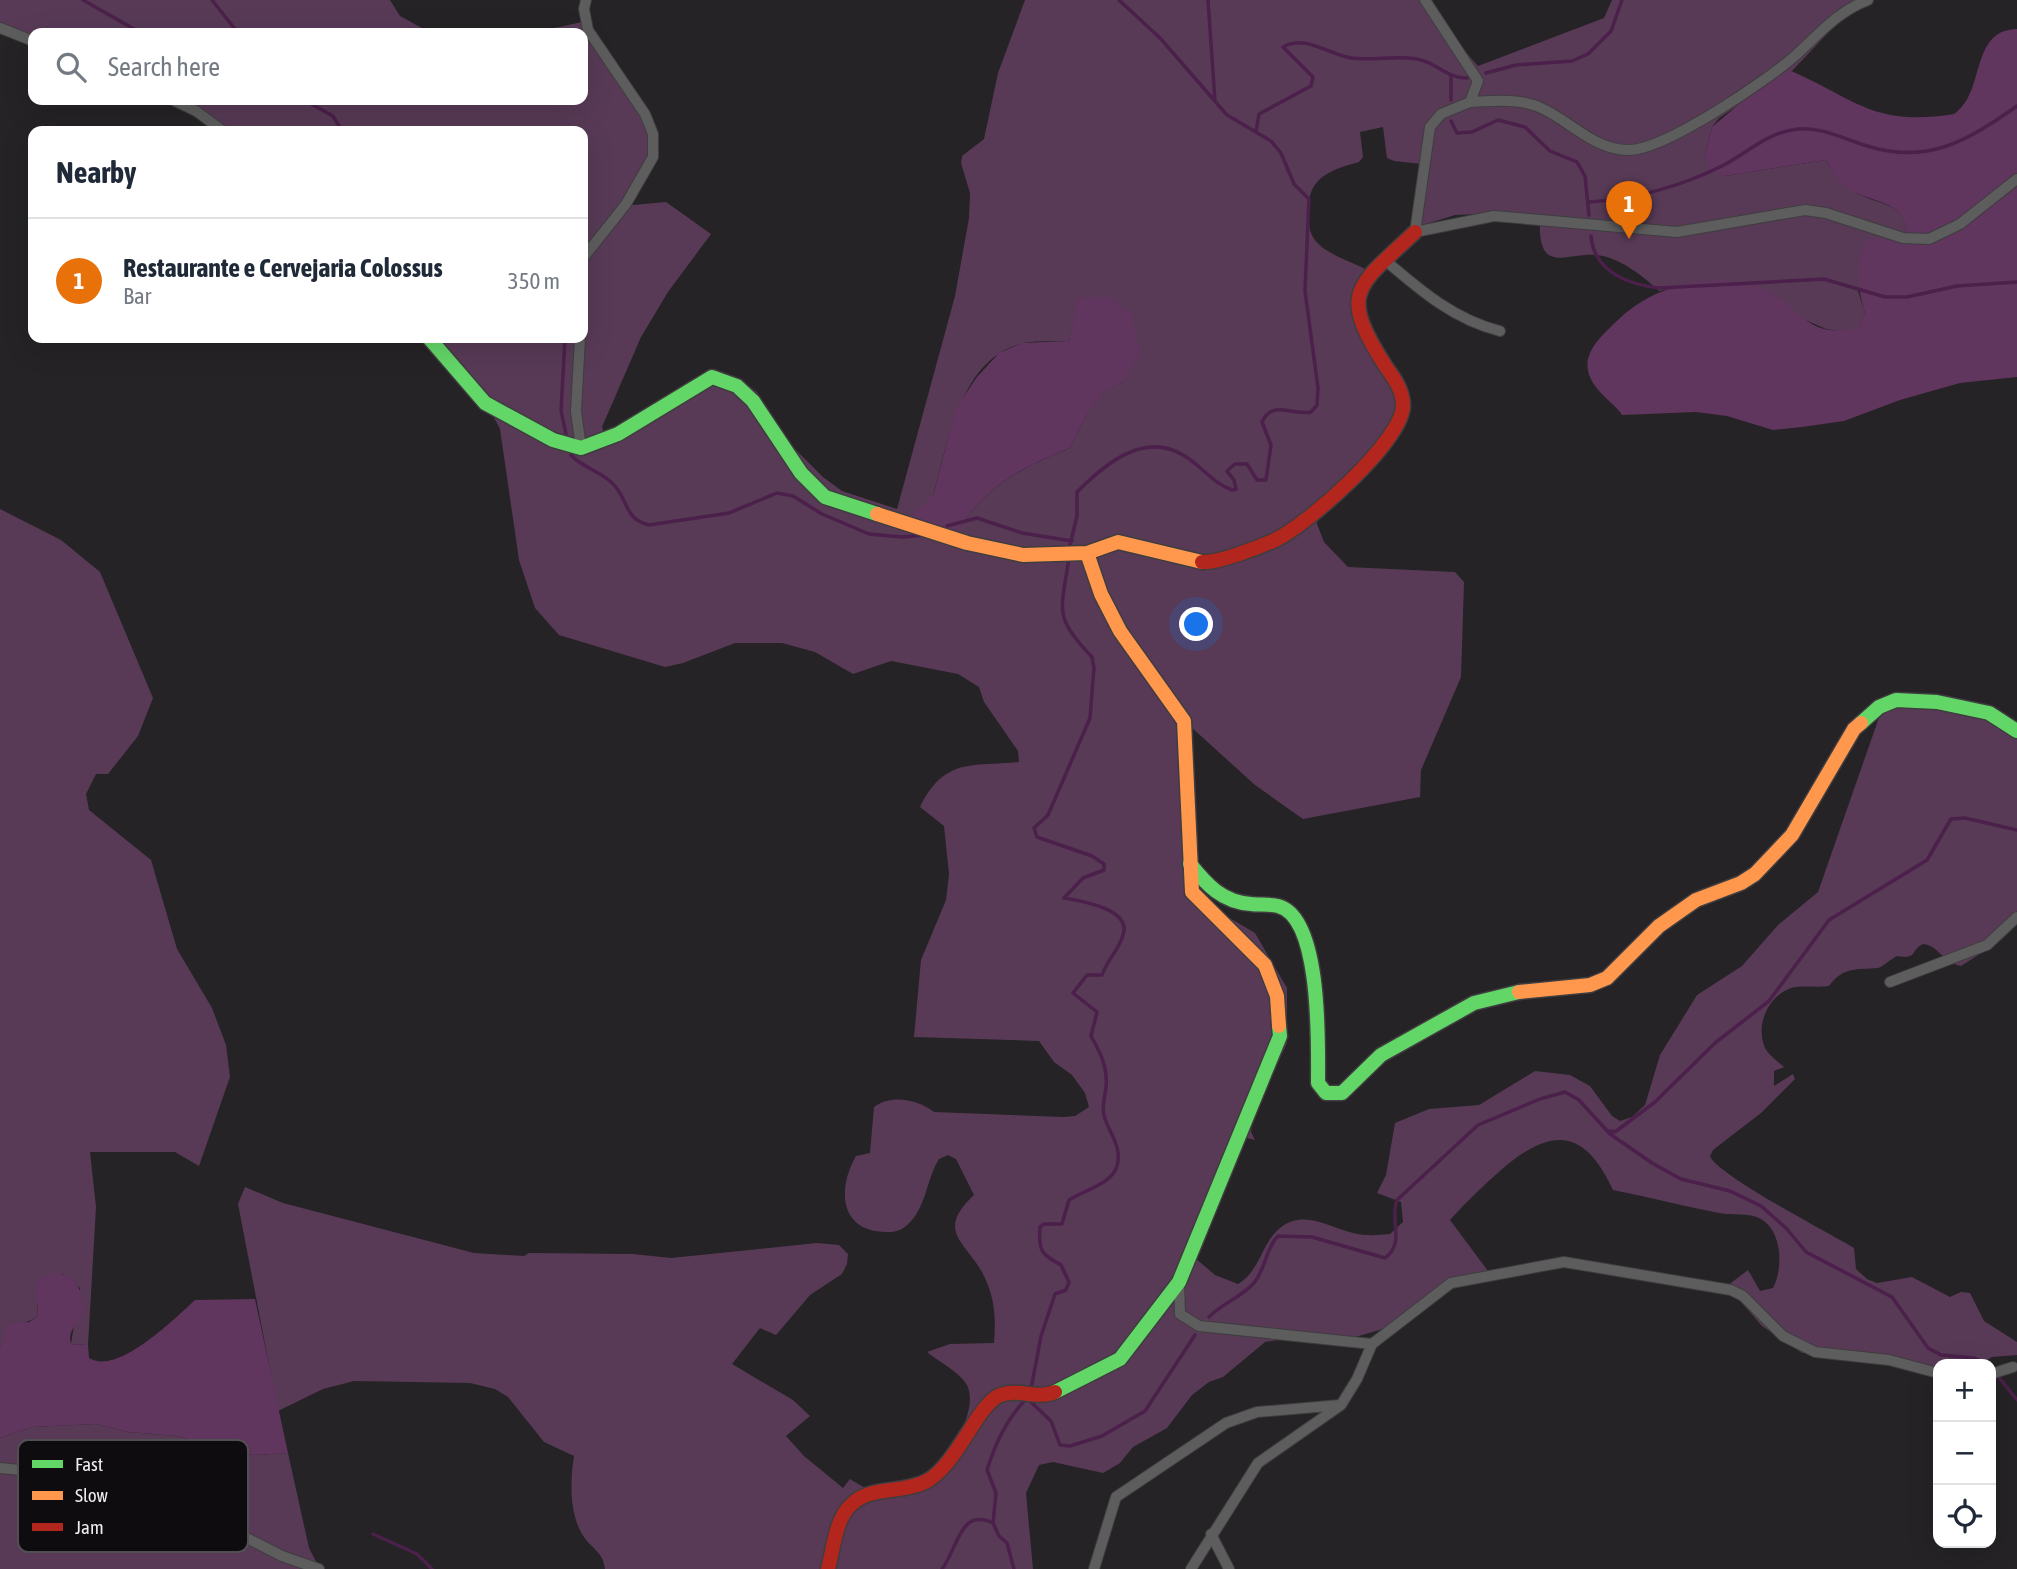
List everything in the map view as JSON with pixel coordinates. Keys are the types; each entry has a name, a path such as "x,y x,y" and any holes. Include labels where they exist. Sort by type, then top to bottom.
{"street":[{"path":"586,0 584,9 588,28"},
{"path":"1425,0 1478,81 1470,102"},
{"path":"1415,232 1430,127 1441,114 1470,102 1507,100 1537,105 1607,148 1632,150 1700,121 1793,57 1847,7 1868,0"},
{"path":"0,28 28,39"},
{"path":"588,30 645,114 653,134 653,157 626,204 588,252"},
{"path":"183,105 216,126"},
{"path":"433,343 485,403 553,440 581,447 618,434 712,377 737,386 752,401 801,473 825,497 967,543 1023,555 1087,553 1118,542 1205,563 1274,541 1311,517 1367,465 1400,421 1403,405 1398,385 1366,336 1357,311 1362,282 1415,232 1494,216 1677,232 1805,210 1826,213 1903,238 1929,239 1960,224 2017,179"},
{"path":"1386,261 1452,313 1471,323 1500,331"},
{"path":"580,343 576,411 581,447"},
{"path":"828,1569 848,1507 867,1493 896,1491 927,1481 949,1461 994,1398 1009,1391 1036,1395 1052,1394 1120,1359 1180,1282 1280,1037 1277,996 1265,965 1192,892 1184,722 1173,700 1114,622 1098,592 1087,553"},
{"path":"1189,863 1210,890 1233,904 1280,906 1301,925 1318,1005 1318,1083 1326,1094 1342,1094 1381,1055 1474,1003 1502,993 1590,985 1607,978 1659,926 1696,900 1741,883 1755,874 1791,835 1854,729 1879,707 1896,700 1937,702 1989,713 2017,731"},
{"path":"1890,982 1987,945 2017,917"},
{"path":"1191,1569 1258,1464 1341,1405 1372,1344 1451,1283 1564,1262 1731,1290 1743,1296 1783,1336 1815,1352 1889,1360 1933,1372"},
{"path":"1180,1282 1180,1314 1199,1326 1372,1344"},
{"path":"1996,1372 2013,1367"},
{"path":"1094,1569 1115,1497 1226,1423 1258,1412 1341,1405"},
{"path":"0,1468 18,1470"},
{"path":"1211,1534 1229,1569"},
{"path":"248,1539 282,1556 319,1569"}],"shaded area":[{"path":"0,0 390,0 400,16 422,28 28,28 28,43 0,33"},
{"path":"1025,0 1430,0 1449,33 1478,66 1604,18 1612,0 1859,0 1792,71 1748,92 1737,106 1719,118 1712,127 1705,154 1725,176 1826,160 1835,174 1852,190 1890,206 1902,216 1906,235 1858,291 1865,313 1859,328 1845,332 1826,329 1801,318 1777,298 1689,284 1659,291 1626,266 1603,256 1550,256 1540,237 1540,218 1503,213 1455,215 1410,229 1422,164 1387,158 1383,127 1360,132 1363,157 1359,162 1328,173 1315,185 1308,215 1312,235 1317,243 1329,252 1365,269 1359,302 1399,402 1391,436 1319,506 1317,524 1324,542 1348,567 1455,572 1464,582 1461,677 1421,770 1420,797 1303,819 1255,785 1191,727 1195,859 1199,887 1213,908 1255,933 1287,988 1287,1043 1253,1117 1251,1132 1255,1140 1239,1136 1195,1258 1215,1275 1238,1284 1251,1272 1274,1234 1289,1222 1308,1220 1357,1234 1390,1234 1403,1222 1401,1202 1377,1193 1386,1175 1395,1123 1429,1109 1479,1105 1535,1071 1570,1075 1590,1086 1612,1116 1620,1121 1632,1117 1645,1105 1660,1055 1697,995 1742,966 1778,925 1818,892 1882,709 1916,697 2017,729 2017,921 1997,943 1961,966 1949,961 1929,945 1923,944 1911,956 1897,956 1878,968 1846,972 1829,986 1795,987 1783,992 1770,1004 1766,1012 1762,1039 1767,1051 1784,1067 1774,1071 1774,1086 1793,1074 1795,1079 1761,1113 1713,1150 1710,1156 1717,1165 1752,1190 1854,1248 1856,1269 1867,1279 1877,1283 1912,1277 1950,1297 1961,1292 1970,1293 1984,1321 2017,1342 2017,1355 1989,1359 1933,1359 1933,1377 1898,1365 1842,1354 1802,1353 1762,1326 1727,1286 1748,1270 1760,1291 1773,1288 1778,1271 1779,1251 1774,1233 1768,1225 1751,1216 1719,1213 1613,1190 1590,1154 1565,1140 1536,1146 1519,1156 1468,1200 1450,1220 1491,1275 1432,1293 1386,1328 1352,1338 1291,1338 1265,1342 1223,1377 1209,1382 1192,1395 1167,1428 1133,1447 1120,1463 1103,1473 1053,1462 1039,1465 1026,1493 1033,1569 605,1569 602,1559 584,1537 576,1519 571,1487 574,1456 544,1442 508,1397 495,1389 470,1383 354,1381 323,1389 278,1411 238,1204 245,1187 283,1203 474,1253 524,1256 529,1253 633,1254 671,1258 817,1243 839,1245 848,1254 842,1274 810,1295 776,1335 760,1328 732,1364 793,1400 810,1416 786,1436 804,1456 843,1488 850,1479 870,1491 889,1497 918,1492 929,1486 952,1450 966,1421 969,1406 969,1393 962,1378 927,1352 950,1344 994,1343 994,1310 985,1278 958,1238 955,1229 956,1219 962,1208 974,1195 956,1159 948,1155 939,1159 918,1212 901,1229 888,1232 870,1230 850,1216 846,1205 846,1181 856,1156 870,1153 874,1107 896,1099 912,1101 934,1112 1064,1117 1075,1116 1089,1107 1085,1093 1072,1075 1054,1062 1039,1041 914,1037 921,960 946,900 949,874 944,826 920,807 939,780 950,772 974,765 1019,762 1018,751 984,702 979,687 958,674 891,661 853,674 815,652 782,643 735,643 665,667 559,635 535,608 519,560 500,429 492,414 429,343 588,343 588,126 216,126 184,105 588,105 588,31 647,121 652,153 624,200 633,205 666,202 711,234 668,292 641,337 602,427 604,432 609,433 707,372 734,376 757,392 784,438 823,477 842,491 897,509 955,296 969,218 970,193 961,163 962,156 984,139 998,73","holes":["1078,298 1124,382 1103,391 1070,448 1019,472 991,491 966,518 955,535 933,496 959,407 983,368 999,353 1020,344 1069,341"]},
{"path":"582,22 586,28 554,28"},
{"path":"2017,29 2017,377 1960,383 1900,400 1844,421 1773,430 1727,416 1696,412 1622,415 1600,392 1588,371 1590,352 1620,318 1650,297 1686,284 1724,280 1742,282 1773,293 1814,325 1841,330 1859,327 1865,313 1858,275 1864,247 1869,239 1906,235 1905,223 1900,214 1885,204 1846,187 1834,175 1826,160 1725,176 1710,170 1705,154 1712,127 1737,106 1748,92 1789,70 1866,108 1884,113 1903,117 1954,114 1971,92 1984,51 1991,40 2002,32"},
{"path":"1110,296 1132,315 1140,353 1124,382 1103,392 1085,418 1070,448 1004,481 978,504 955,536 928,528 909,517 933,496 956,408 977,377 999,353 1022,343 1069,341 1077,298"},
{"path":"0,509 61,540 100,572 153,698 138,736 108,774 96,774 86,794 89,810 151,860 177,949 212,1008 226,1045 230,1077 199,1166 175,1152 90,1152 96,1207 88,1345 71,1344 80,1288 63,1274 37,1306 38,1316 11,1328 0,1346"},
{"path":"53,1272 61,1274 77,1285 84,1313 72,1331 71,1344 88,1345 89,1358 101,1361 115,1359 145,1343 195,1300 255,1299 288,1453 248,1454 248,1440 189,1440 178,1436 128,1432 96,1424 32,1427 0,1438 0,1346 8,1324 29,1322 38,1316 36,1284 43,1276"},
{"path":"96,1424 128,1432 178,1436 189,1440 18,1440 18,1552 248,1552 248,1454 288,1453 309,1548 320,1569 0,1569 0,1438 32,1427"}],"waterway":[{"path":"83,0 132,28"},
{"path":"212,0 234,28"},
{"path":"1069,549 1077,516 1077,492 1099,471 1125,454 1153,447 1168,449 1183,455 1225,487 1236,489 1234,480 1227,471 1235,464 1247,464 1257,480 1266,480 1271,445 1262,422 1266,415 1277,410 1311,412 1317,405 1318,388 1305,291 1309,199 1294,184 1281,153 1271,141 1227,115 1160,38 1119,0"},
{"path":"1208,0 1215,101"},
{"path":"1486,73 1516,65 1572,61 1588,54 1611,31 1622,0"},
{"path":"1256,132 1259,114 1311,86 1313,77 1283,47 1291,44 1317,46 1351,58 1417,59 1454,76 1467,78"},
{"path":"1451,75 1451,100"},
{"path":"313,105 333,116 339,126"},
{"path":"1589,202 1640,195 1690,180 1787,131 1815,130 1887,151 1927,151 1963,139 2017,106"},
{"path":"1451,121 1457,133 1472,132 1498,120 1525,127 1550,151 1577,162 1585,176 1589,215"},
{"path":"1591,236 1599,259 1615,274 1637,284 1660,288 1824,279 1885,297 1907,297 1957,286 2017,282"},
{"path":"565,343 561,411 566,434"},
{"path":"571,455 610,481 631,515 649,525 729,513 777,493 793,496 822,514 869,534 902,537 927,535"},
{"path":"947,526 977,518 1022,533 1072,541"},
{"path":"1031,1389 1041,1336 1055,1294 1066,1290 1069,1282 1061,1265 1043,1251 1040,1227 1044,1224 1062,1224 1069,1200 1110,1178 1118,1159 1117,1147 1104,1115 1105,1066 1091,1036 1097,1012 1073,993 1087,975 1102,975 1121,940 1124,926 1120,919 1104,908 1064,898 1083,878 1104,870 1104,864 1092,856 1037,837 1034,828 1048,815 1090,718 1094,668 1092,657 1071,632 1063,612 1069,558"},
{"path":"1610,1131 1615,1132 1655,1102 1715,1043 1769,1001 1829,920 1927,860 1951,819 1965,818 2017,830"},
{"path":"1209,1317 1253,1284 1278,1236 1312,1237 1385,1258 1395,1245 1397,1200 1478,1125 1540,1099 1565,1092 1579,1100 1610,1134 1652,1163 1681,1179 1730,1191 1761,1206 1786,1228 1806,1252 1892,1297 1928,1348 1941,1355 1976,1359"},
{"path":"1030,1401 1051,1421 1060,1445 1070,1446 1102,1436 1145,1411 1195,1335"},
{"path":"1997,1375 2017,1400"},
{"path":"1014,1569 1007,1543 999,1536 993,1523 996,1493 987,1470 1002,1432 1026,1399"},
{"path":"942,1569 967,1525 973,1520 993,1523"},
{"path":"373,1534 417,1554 432,1569"}],"traffic: fast":[{"path":"433,343 485,403 553,440 581,448 618,434 712,377 737,386 753,401 801,473 825,497 877,514"},
{"path":"1861,723 1879,707 1896,700 1937,702 1989,713 2017,731"},
{"path":"1190,864 1223,896 1241,903 1278,906 1292,915 1303,933 1310,957 1317,1014 1318,1083 1326,1093 1342,1093 1381,1055 1474,1003 1519,992"},
{"path":"1055,1392 1120,1359 1179,1282 1280,1036 1279,1026"}],"traffic: slow":[{"path":"877,514 967,543 1023,555 1087,553 1118,542 1202,562"},
{"path":"1087,553 1101,594 1120,631 1184,721 1192,892 1265,965 1277,996 1279,1026"},
{"path":"1519,992 1590,985 1607,978 1659,926 1696,900 1741,883 1755,874 1792,835 1854,729 1861,723"}],"traffic: jam":[{"path":"1202,562 1238,554 1288,533 1350,481 1370,460 1399,421 1403,400 1398,385 1371,342 1358,305 1360,292 1367,279 1415,232"},
{"path":"828,1569 840,1521 856,1501 875,1493 917,1485 938,1473 982,1412 998,1396 1055,1392"}],"place":[{"name":"Restaurante e Cervejaria Colossus","path":"1629,239"}]}
